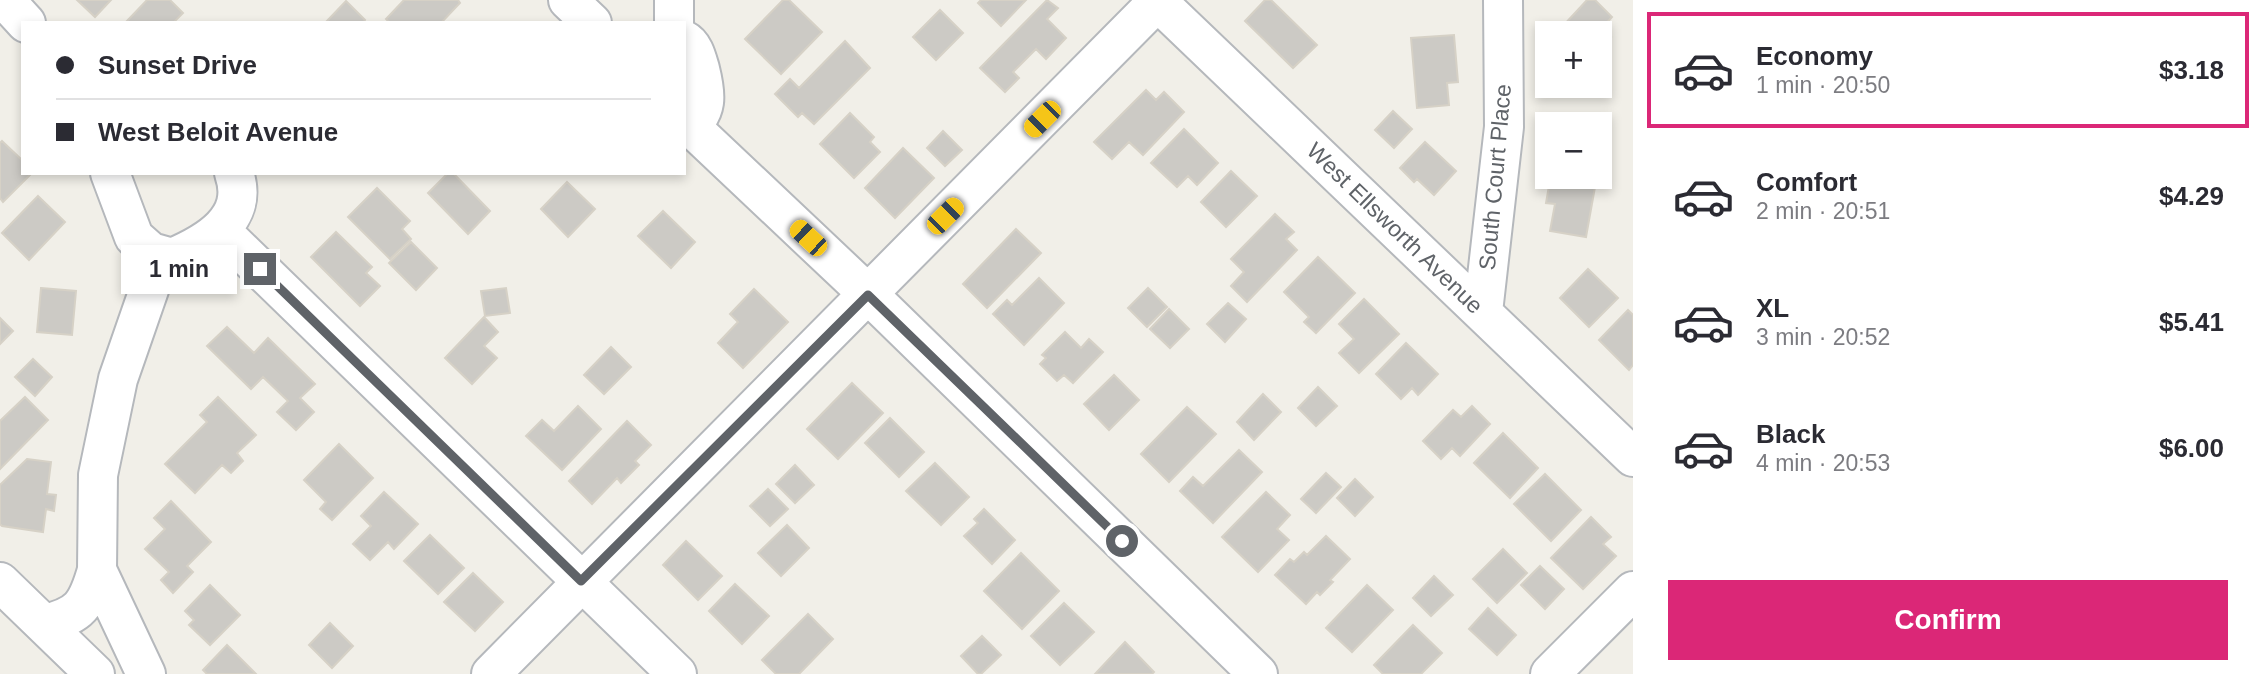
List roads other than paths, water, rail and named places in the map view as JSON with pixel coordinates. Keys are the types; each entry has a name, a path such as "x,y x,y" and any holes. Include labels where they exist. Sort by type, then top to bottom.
{"street":[{"path":"5,0 24,21"},
{"path":"568,0 590,21"},
{"path":"674,0 674,21"},
{"name":"South Court Place","path":"1483,312 1504,127 1503,0"},
{"path":"491,674 1158,1"},
{"name":"West Ellsworth Avenue","path":"1158,1 1633,457"},
{"path":"686,41 697,59 706,93 703,111 687,127 868,295 1258,674"},
{"path":"111,175 134,237 151,253 172,258 214,237 228,220 236,200 234,175"},
{"path":"220,230 677,674"},
{"path":"44,624 64,620 78,611 89,596 97,570 98,475 118,379 161,255"},
{"path":"97,570 146,674"},
{"path":"0,582 95,674"},
{"path":"1550,674 1633,591"}]}
